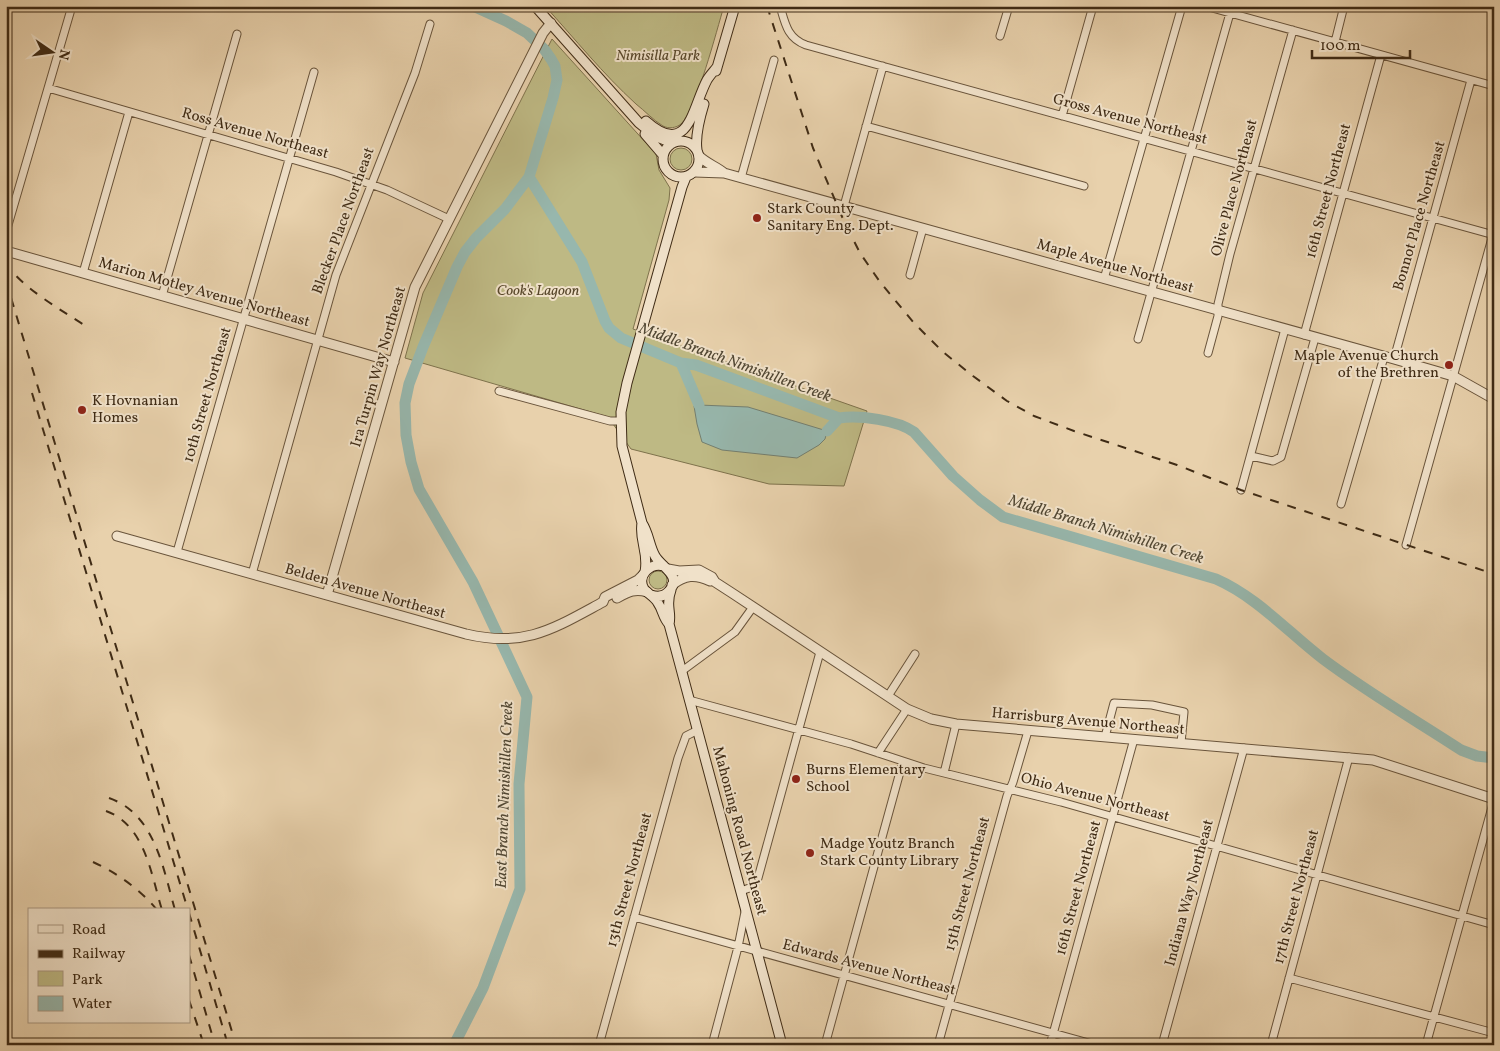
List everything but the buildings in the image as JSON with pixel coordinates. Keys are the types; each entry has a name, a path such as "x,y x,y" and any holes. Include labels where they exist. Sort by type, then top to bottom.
{"street":[{"path":"6,232 72,6"},
{"path":"536,6 640,123 658,138 675,142 688,142 698,153"},
{"path":"642,523 640,532 647,558 643,585 649,593 657,596 664,595 672,586 673,577 654,554 647,531 642,523 624,459 620,421 624,393 677,205 690,174 699,163 696,141 700,117 735,6"},
{"name":"Gross Avenue Northeast","path":"780,6 789,33 796,41 1343,194 1493,233"},
{"path":"1000,36 1009,6"},
{"path":"1062,116 1093,6"},
{"path":"1104,279 1182,6"},
{"path":"1205,6 1231,10 1292,30 1494,86"},
{"path":"1335,42 1344,6"},
{"path":"1138,339 1231,10"},
{"name":"Ira Turpin Way Northeast","path":"327,595 415,288 542,33 551,23"},
{"name":"Blecker Place Northeast","path":"252,574 336,275 415,73 430,24"},
{"name":"Olive Place Northeast","path":"1208,353 1218,316 1218,304 1230,254 1292,30"},
{"path":"162,296 238,34"},
{"name":"16th Street Northeast","path":"1304,335 1381,55"},
{"path":"741,178 774,60"},
{"path":"844,206 883,66"},
{"path":"617,97 625,99 642,118 658,131 668,135 677,134 686,128 691,120 708,78 717,67"},
{"name":"10th Street Northeast","path":"178,552 314,72"},
{"name":"Bonnot Place Northeast","path":"1394,359 1471,80"},
{"name":"Ross Avenue Northeast","path":"48,88 289,157 371,184 413,201 449,219"},
{"path":"83,273 129,112"},
{"path":"663,155 666,149 686,135 700,117"},
{"path":"640,123 646,137 658,147 663,155 664,166 672,175 678,177 690,174"},
{"path":"866,126 1084,186"},
{"name":"Maple Avenue Northeast","path":"698,153 706,163 719,168 724,173"},
{"name":"Maple Avenue Northeast","path":"690,174 724,173 1394,359 1453,376 1494,399"},
{"path":"672,175 677,205"},
{"path":"910,275 922,228"},
{"path":"1406,545 1493,233"},
{"name":"Marion Motley Avenue Northeast","path":"6,251 394,362"},
{"path":"1241,490 1285,329"},
{"path":"1251,456 1273,461 1282,457 1315,338"},
{"path":"1341,504 1384,357"},
{"path":"499,391 593,416 620,421"},
{"name":"Belden Avenue Northeast","path":"117,536 484,638 513,640 546,631 603,602 608,602 632,590 649,593"},
{"path":"644,573 653,566 666,567"},
{"name":"Harrisburg Avenue Northeast","path":"666,567 678,571 697,569 712,577 715,582"},
{"name":"Belden Avenue Northeast","path":"603,602 606,597 638,580 644,573"},
{"name":"Harrisburg Avenue Northeast","path":"672,586 683,578 692,576 715,582 907,709 931,719 956,724 1028,731 1374,760 1494,799"},
{"name":"Mahoning Road Northeast","path":"672,586 668,602 669,624 782,1045"},
{"name":"Mahoning Road Northeast","path":"649,593 658,602 665,620 669,624"},
{"path":"682,671 735,632 752,607"},
{"path":"741,891 752,888 758,878 820,652"},
{"path":"888,696 915,654"},
{"name":"Ohio Avenue Northeast","path":"689,700 798,729 944,773 1113,817 1494,925"},
{"path":"1105,737 1114,703 1152,705 1184,712 1181,743"},
{"path":"878,753 907,709"},
{"path":"944,773 956,724"},
{"name":"13th Street Northeast","path":"599,1045 678,758 686,736 698,730"},
{"name":"15th Street Northeast","path":"938,1045 1028,731"},
{"name":"16th Street Northeast","path":"1050,1045 1134,739"},
{"name":"Indiana Way Northeast","path":"1162,1045 1244,748"},
{"name":"17th Street Northeast","path":"1271,1045 1349,757"},
{"path":"825,1045 903,761"},
{"path":"1426,1045 1494,799"},
{"path":"712,1045 746,909"},
{"name":"Edwards Avenue Northeast","path":"634,917 1096,1045"},
{"path":"1289,978 1494,1033"}],"green space":[{"name":"Nimisilla Park","path":"545,6 724,6 699,87 687,116 681,124 672,128 663,126 636,104 601,69"},
{"name":"Cook's Lagoon","path":"552,39 656,154 659,170 670,188 669,200 633,329 867,411 844,486 769,484 631,449 608,417 405,358 423,293"},
{"path":"677,148 685,148 692,155 692,163 685,170 677,170 670,163 670,155"},
{"path":"658,571 664,574 667,580 664,586 658,589 652,586 649,580 652,574"}],"water":[{"path":"694,406 748,407 827,431 825,439 819,445 797,458 722,450 702,442"}],"waterway":[{"name":"East Branch Nimishillen Creek","path":"454,1045 483,988 520,889 519,784 527,697 473,582 419,489 406,435 405,403 409,384 423,347 465,252 505,209 529,177 557,80 555,66 551,59 544,49 527,33 473,6"},
{"name":"Middle Branch Nimishillen Creek","path":"529,177 582,262 605,321 609,328 621,338 681,363 696,365 839,418 878,419 907,428 914,432 953,476 1003,517 1216,579 1231,586 1259,605 1323,659 1391,706 1461,750 1477,756 1494,758"},
{"path":"681,363 699,405"},
{"path":"827,431 839,418"}],"railway":[{"path":"767,6 813,148 843,219 860,253 880,282 914,323 943,352 973,376 1007,401 1034,416 1177,465 1241,490 1494,574"},
{"path":"6,262 20,280 84,325"},
{"path":"6,281 236,1045"},
{"path":"32,393 187,908"},
{"path":"109,798 125,806 137,816 147,829 161,860 174,908"},
{"path":"106,811 130,827 138,839 150,867 161,908"},
{"path":"93,862 128,882 155,908"},
{"path":"190,916 228,1045"},
{"path":"190,958 215,1045"},
{"path":"190,1003 204,1045"}],"place":[{"name":"Stark County Sanitary Eng. Dept.","path":"757,218"},
{"name":"Maple Avenue Church of the Brethren","path":"1449,365"},
{"name":"K Hovnanian Homes","path":"82,410"},
{"name":"Burns Elementary School","path":"796,779"},
{"name":"Madge Youtz Branch Stark County Library","path":"810,853"}]}
